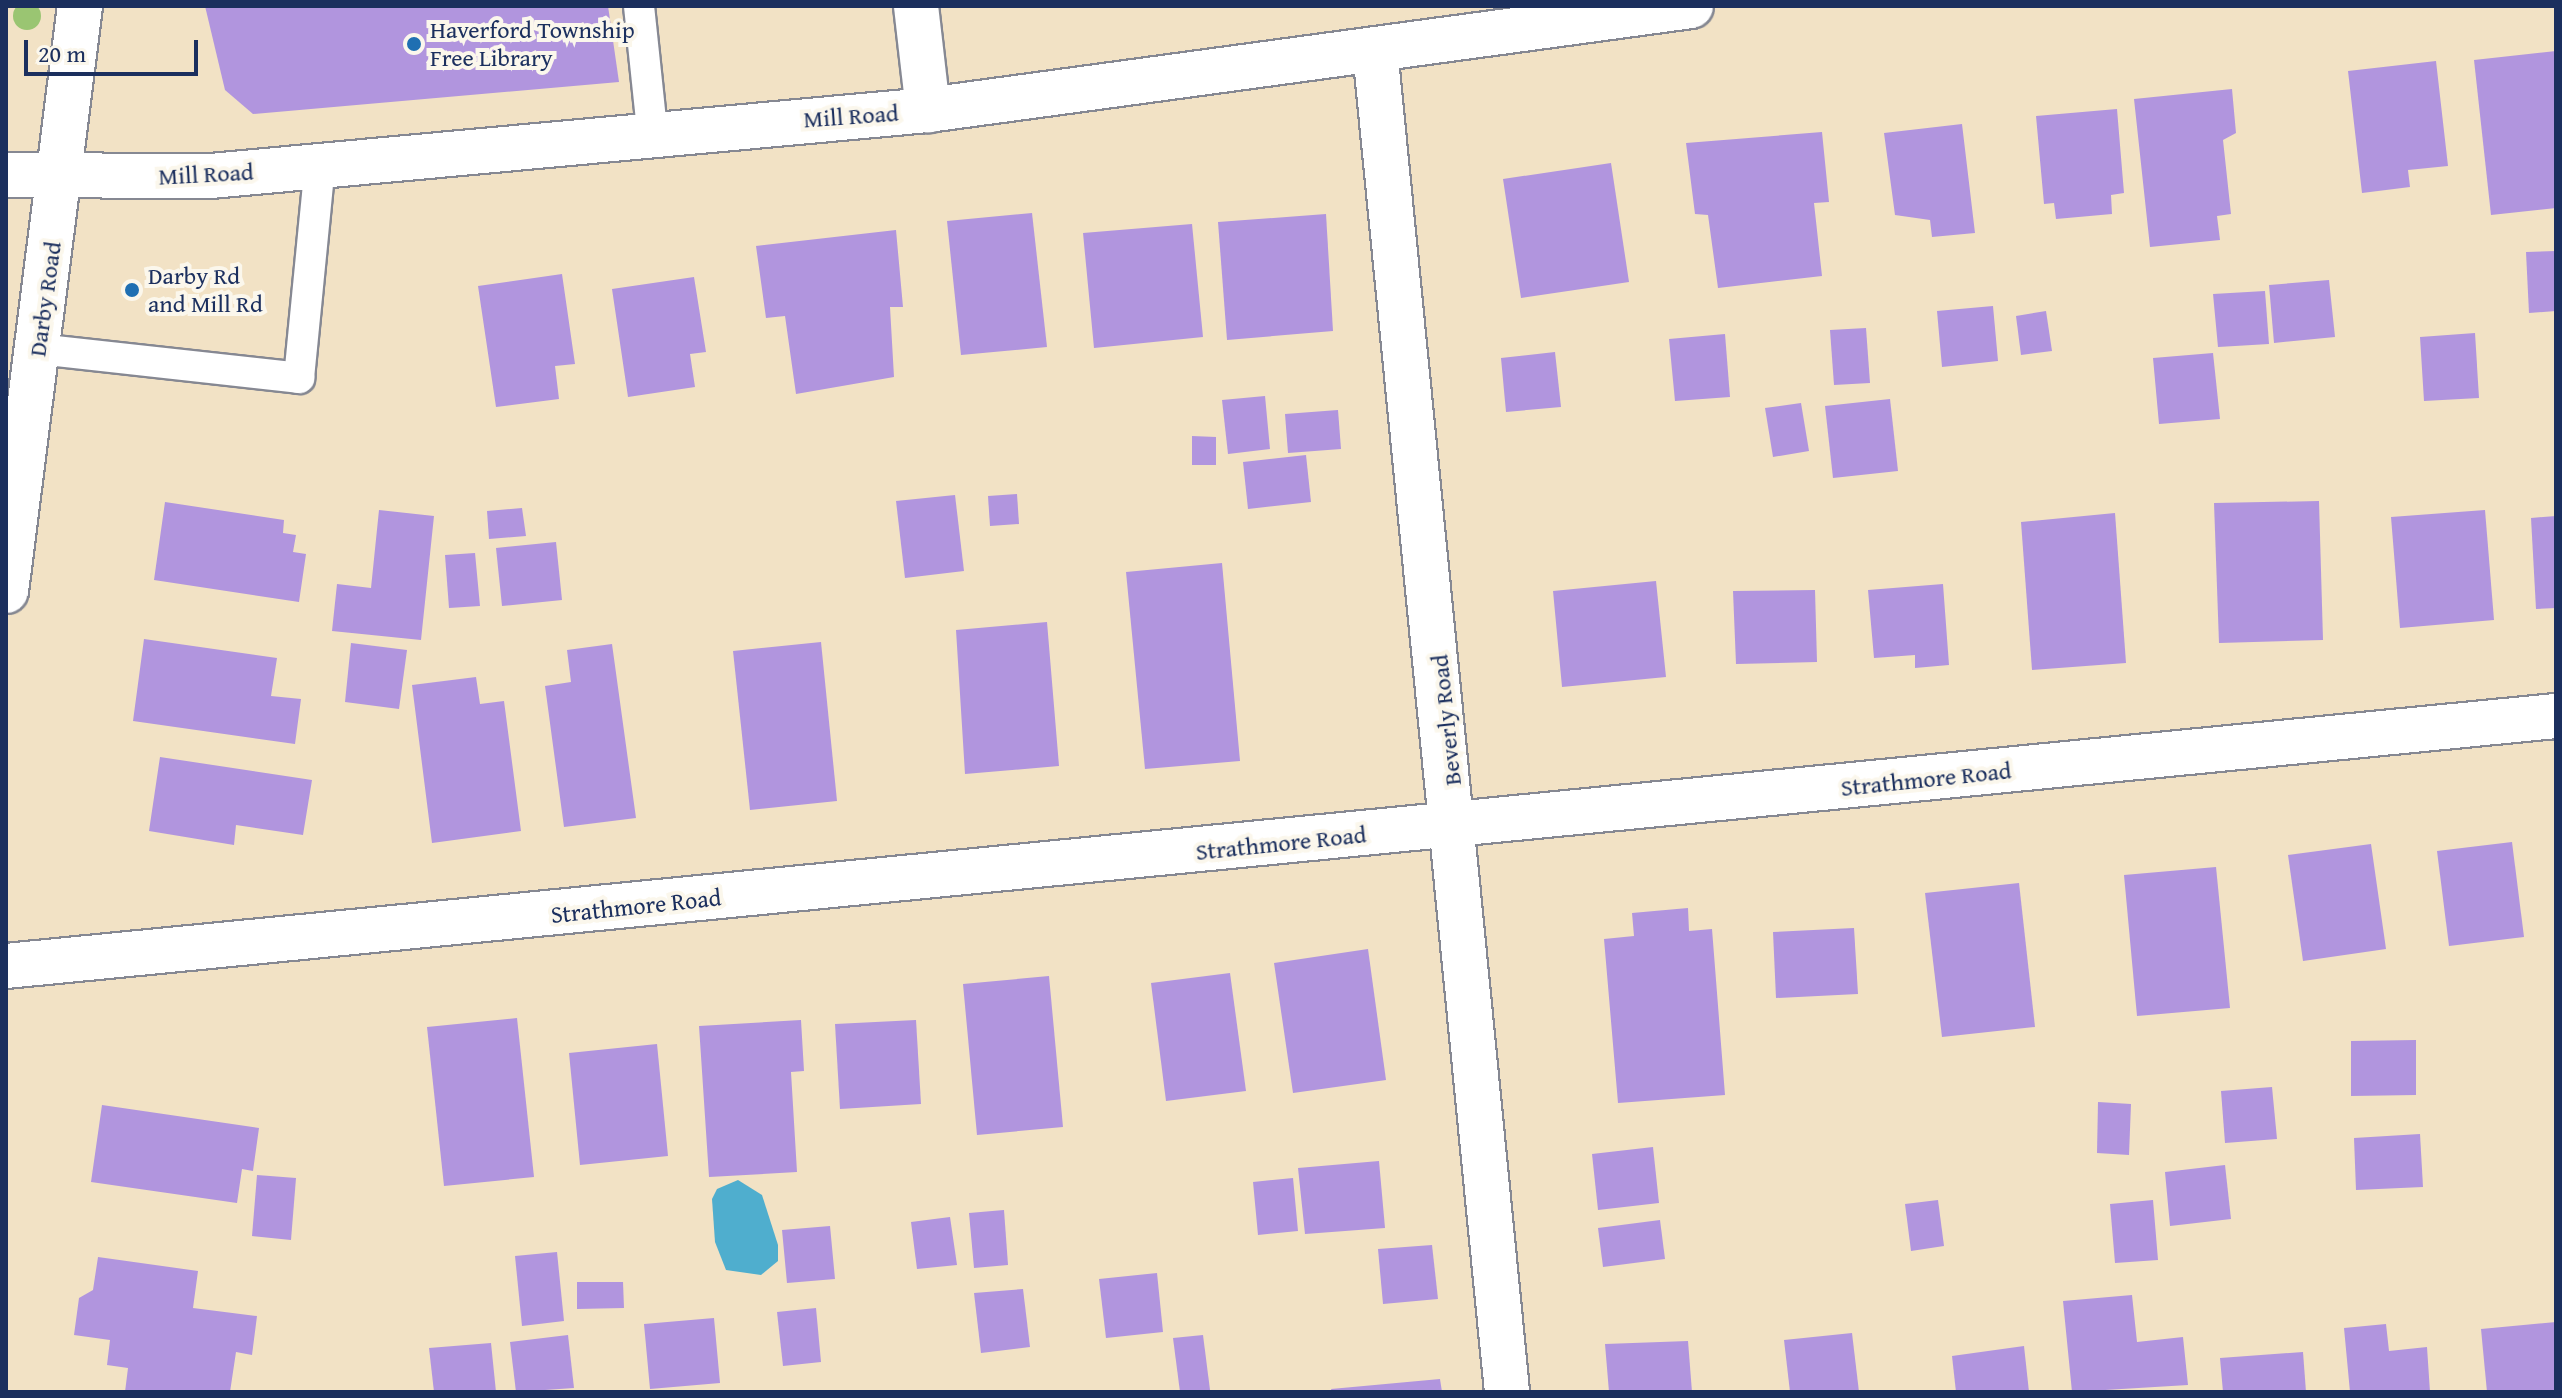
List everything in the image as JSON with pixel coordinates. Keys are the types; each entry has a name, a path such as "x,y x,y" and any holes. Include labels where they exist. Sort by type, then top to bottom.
{"street":[{"name":"Darby Road","path":"6,591 62,178 80,6"},
{"path":"916,6 928,110"},
{"name":"Mill Road","path":"6,175 62,178 211,176 652,130 928,110 1375,50 1562,14 1691,6"},
{"name":"Beverly Road","path":"1375,50 1457,826 1507,1392"},
{"name":"Strathmore Road","path":"6,966 2556,716"}],"lane":[{"path":"639,6 652,130"},
{"path":"38,349 299,378 320,165"}],"green space":[{"path":"27,2 37,6 41,16 37,26 27,30 17,26 13,16 17,6"}],"water":[{"path":"738,1180 762,1195 778,1245 778,1261 761,1275 726,1270 715,1242 712,1199 717,1189"}],"building":[{"name":"Haverford Township Free Library","path":"205,6 608,6 619,82 253,114 225,90"},
{"path":"2556,51 2556,208 2491,215 2474,60"},
{"path":"2436,61 2448,166 2408,170 2410,187 2362,193 2348,71"},
{"path":"2232,89 2236,133 2223,140 2231,214 2217,216 2220,240 2150,247 2134,99"},
{"path":"2117,109 2124,193 2111,195 2112,214 2056,219 2054,203 2044,204 2036,116"},
{"path":"1962,124 1975,233 1932,237 1930,220 1895,215 1884,133"},
{"path":"1822,132 1829,202 1814,203 1822,276 1718,288 1708,215 1695,214 1686,143"},
{"path":"1611,163 1629,282 1521,298 1503,179"},
{"path":"1032,213 1047,347 961,355 947,221"},
{"path":"1326,214 1333,331 1227,340 1218,222"},
{"path":"1192,224 1203,337 1094,348 1083,233"},
{"path":"896,230 903,307 890,307 894,377 796,394 785,316 766,318 756,246"},
{"path":"2556,251 2556,311 2529,313 2526,252"},
{"path":"562,274 575,364 555,366 559,399 496,407 478,286"},
{"path":"694,277 706,352 690,354 695,387 628,397 612,289"},
{"path":"2329,280 2335,337 2274,343 2269,285"},
{"path":"2265,291 2269,344 2218,347 2213,294"},
{"path":"1993,306 1998,361 1942,367 1937,311"},
{"path":"2046,311 2052,351 2021,355 2016,316"},
{"path":"1866,328 1870,383 1834,385 1830,330"},
{"path":"2475,333 2479,398 2424,401 2420,337"},
{"path":"1725,334 1730,397 1675,401 1669,339"},
{"path":"1555,352 1561,407 1506,412 1501,358"},
{"path":"2213,353 2220,419 2159,424 2153,358"},
{"path":"1265,396 1270,449 1228,454 1222,400"},
{"path":"1890,399 1898,471 1833,478 1825,406"},
{"path":"1801,403 1809,451 1773,457 1765,408"},
{"path":"1338,410 1341,449 1288,453 1285,414"},
{"path":"1192,436 1216,437 1216,465 1192,465"},
{"path":"1306,455 1311,502 1248,509 1243,462"},
{"path":"1017,494 1019,524 990,526 988,496"},
{"path":"955,495 964,571 905,578 896,501"},
{"path":"2319,501 2323,640 2219,643 2214,503"},
{"path":"165,502 284,520 283,533 296,535 293,552 306,554 299,602 154,580"},
{"path":"522,508 526,536 489,539 487,511"},
{"path":"379,510 434,516 421,640 332,631 337,584 371,588"},
{"path":"2485,510 2494,620 2400,628 2391,517"},
{"path":"2115,513 2126,663 2032,670 2021,522"},
{"path":"2556,516 2556,608 2536,609 2531,518"},
{"path":"556,542 562,600 502,606 496,548"},
{"path":"475,553 480,606 449,608 445,555"},
{"path":"1222,563 1240,761 1145,769 1126,572"},
{"path":"1656,581 1666,677 1562,687 1553,591"},
{"path":"1943,584 1949,665 1915,668 1915,655 1874,658 1868,590"},
{"path":"1815,590 1817,662 1736,664 1733,591"},
{"path":"1047,622 1059,766 965,774 956,630"},
{"path":"144,639 277,658 271,696 301,699 295,744 133,721"},
{"path":"821,642 837,801 750,810 733,651"},
{"path":"351,643 407,650 399,709 345,702"},
{"path":"612,644 636,818 564,827 545,686 571,682 567,650"},
{"path":"476,677 480,704 504,701 521,831 432,843 412,685"},
{"path":"160,757 312,780 303,835 236,825 234,845 149,831"},
{"path":"2512,842 2524,937 2449,946 2437,851"},
{"path":"2371,844 2386,949 2303,961 2288,855"},
{"path":"2216,867 2230,1008 2137,1016 2124,875"},
{"path":"2019,883 2035,1027 1942,1037 1925,893"},
{"path":"1688,908 1689,931 1712,929 1725,1095 1618,1103 1604,939 1634,936 1632,913"},
{"path":"1854,928 1858,994 1776,998 1773,932"},
{"path":"1368,949 1386,1080 1293,1093 1274,963"},
{"path":"1230,973 1246,1091 1166,1101 1151,983"},
{"path":"1049,976 1063,1127 977,1135 963,984"},
{"path":"517,1018 534,1177 444,1186 427,1027"},
{"path":"801,1020 804,1071 791,1072 797,1172 709,1177 699,1026"},
{"path":"916,1020 921,1104 840,1109 835,1024"},
{"path":"2416,1040 2416,1095 2351,1096 2351,1041"},
{"path":"657,1044 668,1156 580,1165 569,1053"},
{"path":"2272,1087 2277,1139 2225,1143 2221,1091"},
{"path":"2098,1102 2131,1104 2129,1155 2097,1153"},
{"path":"102,1105 259,1128 253,1171 242,1169 237,1203 91,1182"},
{"path":"2420,1134 2423,1187 2356,1190 2354,1138"},
{"path":"1653,1147 1659,1203 1598,1210 1592,1154"},
{"path":"1379,1161 1385,1228 1305,1234 1298,1168"},
{"path":"2225,1165 2231,1219 2170,1226 2165,1172"},
{"path":"257,1175 296,1178 291,1240 252,1236"},
{"path":"1293,1178 1298,1231 1258,1235 1253,1182"},
{"path":"1938,1200 1944,1246 1911,1251 1905,1204"},
{"path":"2153,1200 2158,1260 2115,1263 2110,1204"},
{"path":"1004,1210 1008,1265 974,1268 969,1213"},
{"path":"950,1217 957,1265 917,1269 911,1222"},
{"path":"1660,1220 1665,1259 1603,1267 1598,1228"},
{"path":"830,1226 835,1279 787,1283 782,1230"},
{"path":"1432,1245 1438,1299 1383,1304 1378,1249"},
{"path":"557,1252 564,1321 522,1326 515,1256"},
{"path":"98,1257 198,1271 193,1308 257,1316 252,1355 236,1352 230,1392 125,1392 128,1368 107,1365 110,1340 74,1335 79,1298 93,1290"},
{"path":"1157,1273 1163,1332 1106,1338 1099,1279"},
{"path":"577,1282 623,1282 624,1308 577,1309"},
{"path":"1023,1289 1030,1347 981,1353 974,1293"},
{"path":"2132,1295 2137,1342 2183,1337 2188,1385 2072,1392 2063,1301"},
{"path":"816,1308 821,1362 783,1366 777,1312"},
{"path":"714,1318 720,1383 650,1389 644,1324"},
{"path":"2556,1322 2556,1392 2487,1392 2481,1329"},
{"path":"2386,1324 2389,1351 2427,1347 2430,1392 2350,1392 2344,1328"},
{"path":"1852,1333 1859,1392 1790,1392 1784,1340"},
{"path":"568,1335 574,1388 516,1392 510,1342"},
{"path":"1203,1335 1210,1390 1180,1392 1173,1338"},
{"path":"1688,1341 1692,1392 1609,1392 1605,1344"},
{"path":"491,1343 496,1392 434,1392 429,1348"},
{"path":"2024,1346 2029,1392 1956,1392 1952,1356"},
{"path":"2303,1352 2306,1392 2223,1392 2220,1358"},
{"path":"1440,1379 1442,1392 1332,1392 1331,1389"}],"place":[{"name":"Haverford Township Free Library","path":"414,44"},
{"name":"Darby Rd and Mill Rd","path":"132,290"}]}
